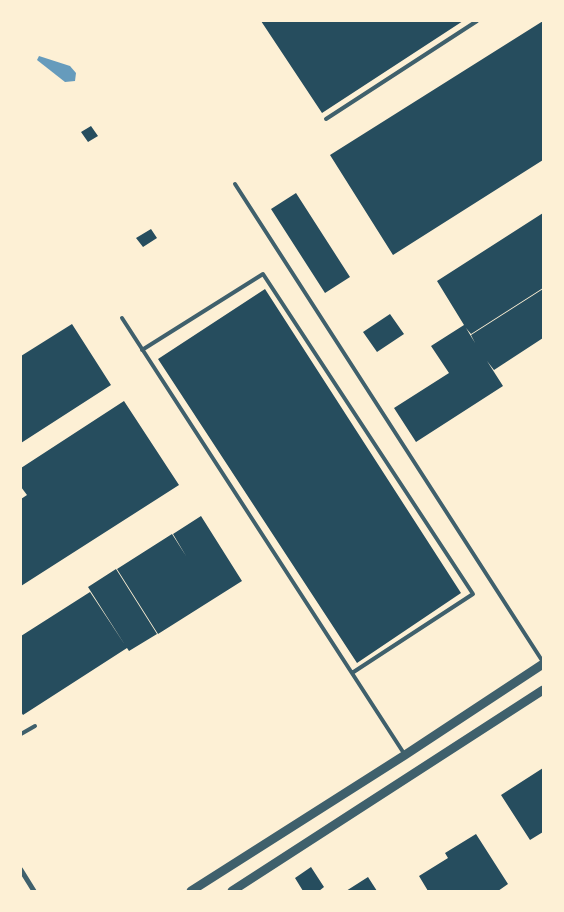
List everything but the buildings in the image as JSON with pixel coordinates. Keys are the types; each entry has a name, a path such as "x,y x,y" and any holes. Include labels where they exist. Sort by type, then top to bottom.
{"street":[{"path":"191,891 543,663"},
{"path":"232,891 543,690"},
{"path":"21,870 34,891"}],"lane":[{"path":"326,119 477,21"},
{"path":"235,184 543,663"},
{"path":"142,350 263,274 473,594 352,673"},
{"path":"122,318 405,754"},
{"path":"21,734 35,726"}],"water":[{"path":"39,56 70,66 76,73 75,81 65,82 37,60"}]}
